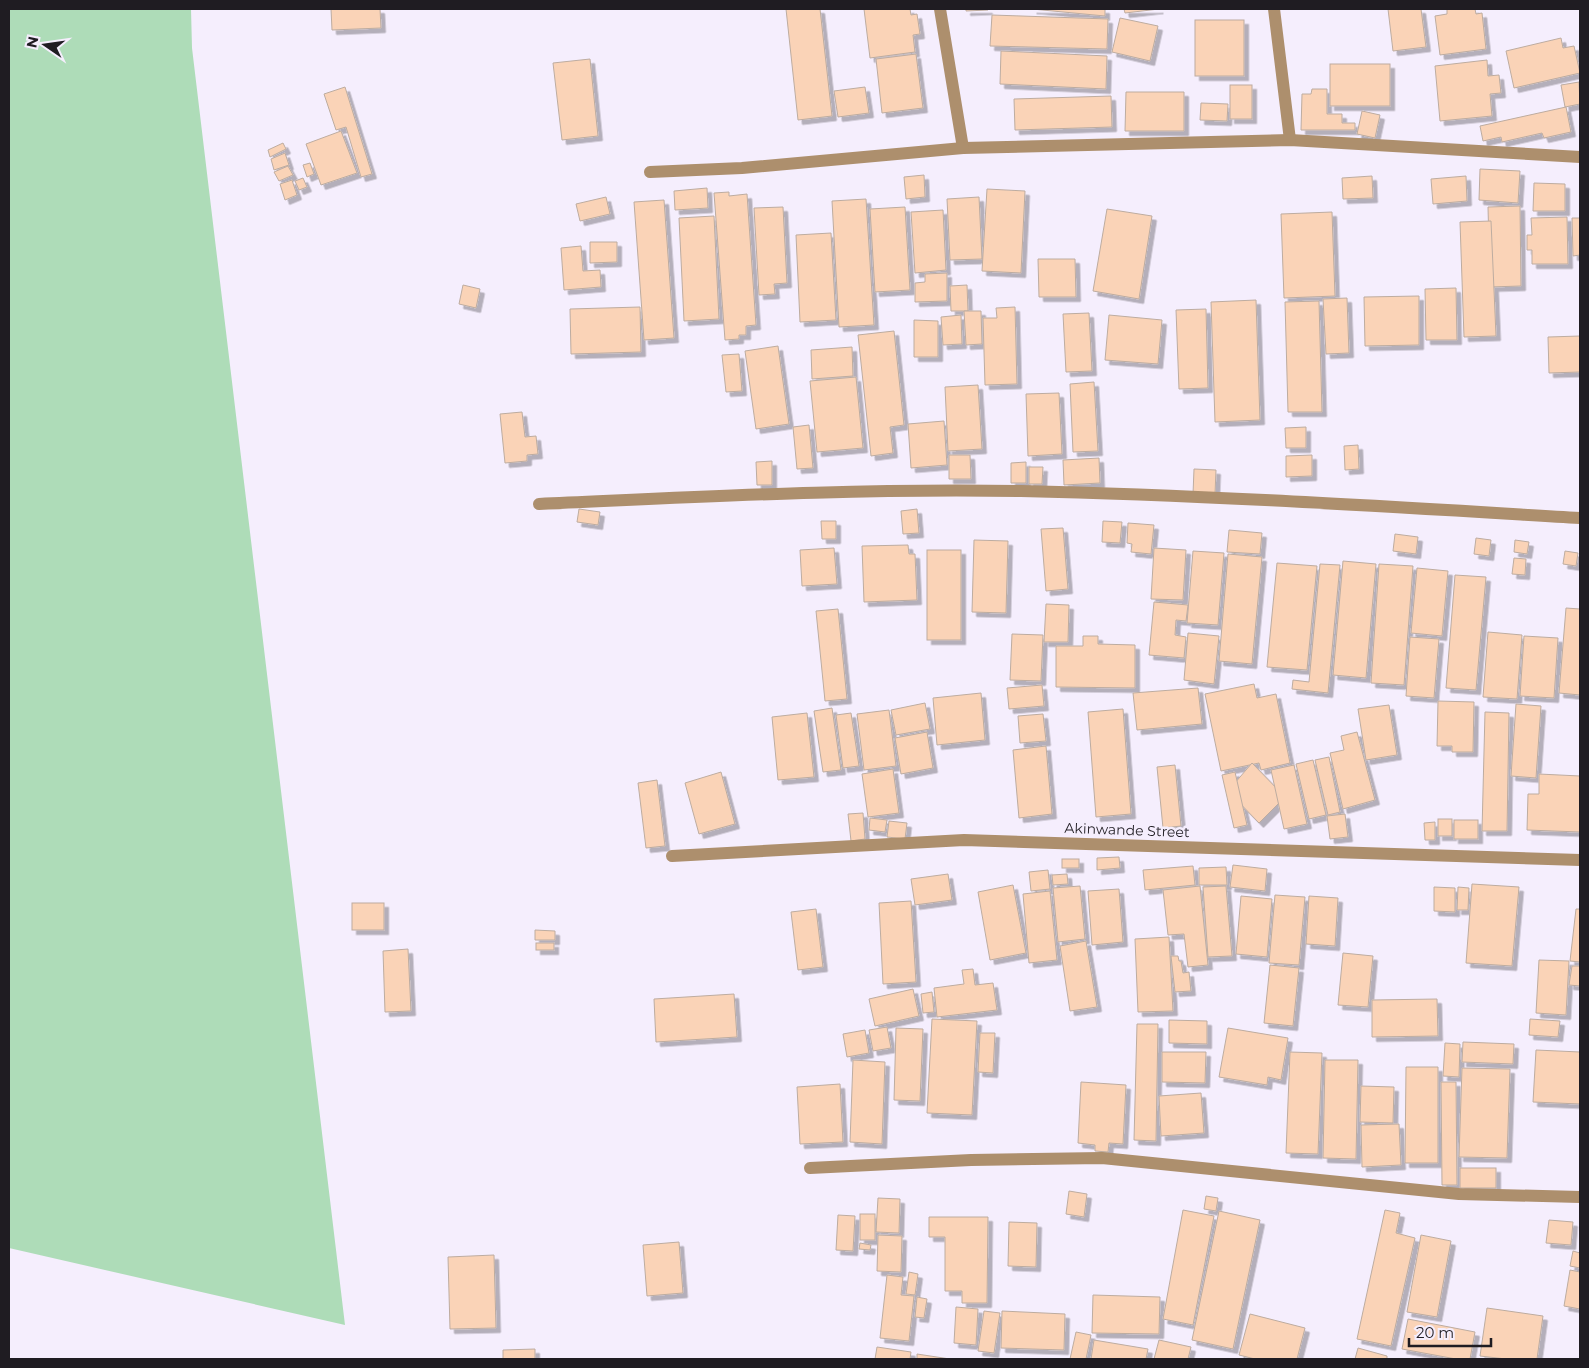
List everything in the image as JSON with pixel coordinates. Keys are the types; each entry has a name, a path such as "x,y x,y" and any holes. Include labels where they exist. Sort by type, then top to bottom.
{"street":[{"path":"940,9 964,148"},
{"path":"1274,9 1290,140"},
{"path":"650,172 742,168 964,148 1290,140 1580,157"},
{"path":"539,504 783,492 1020,492 1346,504 1580,518"},
{"name":"Akinwande Street","path":"672,856 964,840 1580,860"},
{"path":"810,1168 971,1160 1102,1158 1459,1194 1580,1197"}],"green space":[{"path":"9,9 191,9 192,48 345,1325 9,1248"}],"building":[{"path":"331,9 380,9 381,28 332,30"},
{"path":"786,9 820,9 832,116 798,120"},
{"path":"864,9 910,9 911,15 917,14 920,34 913,35 915,52 870,58"},
{"path":"966,9 988,9 988,10 966,11"},
{"path":"1032,9 1105,9 1105,16"},
{"path":"1124,9 1159,9 1125,13"},
{"path":"1388,9 1421,9 1426,47 1393,51"},
{"path":"1447,9 1475,9 1476,14 1482,13 1486,49 1440,55 1435,16 1447,14"},
{"path":"992,15 1108,19 1107,49 990,46"},
{"path":"1120,18 1158,26 1150,61 1112,52"},
{"path":"1195,20 1244,20 1244,76 1195,76"},
{"path":"1561,38 1563,48 1574,46 1580,73 1514,88 1506,51"},
{"path":"1001,51 1107,56 1106,89 1000,84"},
{"path":"916,54 923,108 882,113 876,59"},
{"path":"590,59 598,136 562,140 553,63"},
{"path":"1487,60 1488,76 1499,75 1501,93 1490,94 1492,116 1440,121 1435,66"},
{"path":"1330,64 1390,64 1390,106 1330,106"},
{"path":"1579,82 1580,104 1565,107 1561,85"},
{"path":"1230,85 1252,85 1252,119 1230,119"},
{"path":"345,87 372,174 361,177 346,127 336,130 324,94"},
{"path":"865,87 869,113 838,117 834,91"},
{"path":"1312,89 1327,89 1327,114 1342,114 1342,123 1355,123 1355,130 1301,130 1302,94 1311,94"},
{"path":"1126,92 1184,92 1184,131 1125,131"},
{"path":"1111,96 1112,127 1015,130 1014,99"},
{"path":"1201,103 1228,104 1227,121 1200,120"},
{"path":"1566,107 1571,132 1544,138 1542,133 1502,142 1501,137 1483,141 1480,126"},
{"path":"1362,111 1380,115 1375,138 1357,134"},
{"path":"341,131 357,173 321,185 306,144"},
{"path":"283,143 286,149 270,157 268,150"},
{"path":"285,153 289,165 274,170 271,159"},
{"path":"310,163 314,174 307,177 303,165"},
{"path":"288,166 293,175 279,181 274,172"},
{"path":"1480,169 1520,171 1518,203 1479,200"},
{"path":"924,175 925,197 906,199 904,177"},
{"path":"1372,176 1373,198 1343,199 1342,178"},
{"path":"1466,176 1467,201 1433,204 1431,179"},
{"path":"303,178 307,187 299,190 295,181"},
{"path":"292,180 297,195 285,200 280,184"},
{"path":"1534,183 1565,184 1565,211 1533,211"},
{"path":"707,188 708,208 675,210 674,191"},
{"path":"987,189 1025,191 1021,273 982,271"},
{"path":"729,192 729,196 747,194 756,325 746,326 746,335 739,335 739,339 725,340 714,193"},
{"path":"606,197 610,214 580,221 576,204"},
{"path":"979,197 982,259 950,260 947,199"},
{"path":"866,199 874,325 839,327 832,201"},
{"path":"664,200 674,338 644,340 634,202"},
{"path":"1520,206 1521,286 1490,287 1488,207"},
{"path":"783,207 787,283 774,284 775,294 759,295 754,208"},
{"path":"905,207 910,290 875,292 870,209"},
{"path":"1107,209 1152,216 1139,299 1093,291"},
{"path":"943,210 946,270 915,273 911,212"},
{"path":"1332,212 1335,296 1284,298 1281,214"},
{"path":"714,216 719,319 684,321 679,218"},
{"path":"1567,217 1568,264 1532,264 1532,250 1527,250 1527,235 1532,235 1531,218"},
{"path":"1572,218 1580,218 1580,255 1573,256"},
{"path":"1491,221 1496,336 1464,337 1460,222"},
{"path":"831,233 836,320 800,322 796,235"},
{"path":"590,242 617,242 617,262 590,263"},
{"path":"581,246 583,271 600,270 601,287 564,290 561,248"},
{"path":"1038,259 1075,259 1076,297 1039,297"},
{"path":"947,273 947,301 915,302 915,283 925,282 925,274"},
{"path":"463,285 480,289 476,308 459,304"},
{"path":"967,285 968,311 951,311 950,286"},
{"path":"1456,288 1457,340 1426,340 1425,289"},
{"path":"1419,296 1419,345 1365,346 1364,297"},
{"path":"1347,298 1349,353 1326,354 1323,299"},
{"path":"1256,300 1260,420 1215,422 1211,302"},
{"path":"1319,301 1322,412 1288,412 1285,302"},
{"path":"640,307 641,352 571,354 570,309"},
{"path":"1015,307 1017,384 985,385 983,318 997,318 996,308"},
{"path":"1206,309 1208,388 1179,389 1176,310"},
{"path":"964,311 981,311 982,344 966,345"},
{"path":"1089,313 1092,371 1066,372 1063,314"},
{"path":"961,315 962,344 943,345 941,317"},
{"path":"1109,315 1162,320 1158,364 1105,360"},
{"path":"914,320 938,321 938,357 914,357"},
{"path":"894,331 904,425 890,427 893,453 871,456 858,335"},
{"path":"1580,336 1580,372 1549,373 1548,337"},
{"path":"778,346 789,424 756,429 745,351"},
{"path":"852,347 853,376 812,379 811,350"},
{"path":"739,354 742,391 726,392 722,355"},
{"path":"856,377 863,448 817,452 810,381"},
{"path":"1094,382 1098,451 1073,452 1070,384"},
{"path":"978,385 982,449 948,451 945,387"},
{"path":"1059,393 1062,454 1028,456 1026,394"},
{"path":"522,412 525,437 536,436 538,454 527,455 527,461 505,463 500,414"},
{"path":"944,421 947,465 911,468 908,424"},
{"path":"809,425 813,468 797,469 793,427"},
{"path":"1306,427 1306,448 1286,448 1285,428"},
{"path":"1358,445 1359,469 1345,470 1344,446"},
{"path":"949,455 970,455 971,479 949,479"},
{"path":"1312,455 1312,476 1286,477 1286,456"},
{"path":"1099,458 1100,483 1064,485 1063,460"},
{"path":"772,461 772,485 757,485 756,462"},
{"path":"1026,462 1026,483 1011,483 1011,463"},
{"path":"1029,467 1043,467 1042,484 1029,484"},
{"path":"1194,469 1216,470 1215,494 1193,494"},
{"path":"579,509 600,512 598,525 577,522"},
{"path":"917,509 919,533 903,534 901,511"},
{"path":"821,521 836,521 836,539 822,539"},
{"path":"1103,521 1122,522 1120,543 1102,542"},
{"path":"1128,523 1154,525 1151,554 1131,552 1132,544 1127,543"},
{"path":"1063,528 1068,589 1046,591 1041,529"},
{"path":"1229,530 1262,533 1260,554 1227,552"},
{"path":"1395,534 1418,537 1416,554 1393,551"},
{"path":"1476,538 1491,540 1489,556 1474,554"},
{"path":"974,540 1008,541 1006,613 972,612"},
{"path":"1515,540 1529,542 1527,554 1514,552"},
{"path":"908,545 909,554 915,554 917,600 864,602 862,546"},
{"path":"834,548 837,584 802,586 800,550"},
{"path":"1154,548 1186,550 1183,600 1151,599"},
{"path":"927,550 961,550 961,640 927,640"},
{"path":"1193,551 1224,553 1218,625 1187,623"},
{"path":"1565,551 1578,553 1576,566 1563,564"},
{"path":"1228,554 1262,557 1252,664 1219,661"},
{"path":"1514,558 1526,559 1525,575 1512,574"},
{"path":"1343,561 1376,564 1366,678 1333,675"},
{"path":"1277,563 1317,566 1307,670 1267,667"},
{"path":"1320,564 1340,565 1328,693 1292,689 1293,680 1309,682"},
{"path":"1379,564 1413,566 1404,685 1371,683"},
{"path":"1417,568 1448,571 1442,636 1411,633"},
{"path":"1455,575 1486,577 1476,690 1446,688"},
{"path":"1154,602 1188,605 1186,621 1176,620 1175,635 1186,637 1184,658 1149,655"},
{"path":"1046,604 1069,605 1068,642 1044,642"},
{"path":"1566,608 1580,609 1580,695 1559,693"},
{"path":"838,609 847,699 825,701 816,611"},
{"path":"1488,632 1522,635 1517,699 1483,697"},
{"path":"1188,633 1219,636 1214,684 1184,680"},
{"path":"1012,634 1043,635 1041,681 1010,680"},
{"path":"1083,636 1098,636 1098,644 1135,645 1135,688 1056,687 1056,646 1083,646"},
{"path":"1524,636 1558,638 1554,698 1520,696"},
{"path":"1410,637 1439,639 1434,698 1406,696"},
{"path":"1254,684 1257,698 1276,694 1290,763 1261,770 1259,763 1221,771 1205,694"},
{"path":"1042,685 1044,706 1009,709 1007,688"},
{"path":"1198,688 1202,724 1137,730 1133,693"},
{"path":"981,693 985,740 937,745 933,698"},
{"path":"1438,701 1474,702 1473,752 1452,752 1452,746 1437,746"},
{"path":"925,703 930,729 896,735 891,710"},
{"path":"1516,704 1541,706 1536,778 1511,776"},
{"path":"1389,705 1397,755 1366,760 1358,709"},
{"path":"832,708 841,770 823,772 814,711"},
{"path":"1123,709 1131,814 1096,817 1088,712"},
{"path":"889,710 896,766 864,770 857,714"},
{"path":"1485,712 1509,713 1507,831 1482,831"},
{"path":"807,713 814,777 778,780 772,717"},
{"path":"851,713 859,766 843,768 836,715"},
{"path":"1043,714 1046,741 1020,743 1018,716"},
{"path":"927,732 933,768 901,774 895,738"},
{"path":"1357,732 1375,800 1343,809 1330,753 1344,750 1341,736"},
{"path":"1046,746 1052,814 1019,818 1013,750"},
{"path":"1329,757 1340,812 1328,815 1315,760"},
{"path":"1313,760 1326,815 1309,819 1296,764"},
{"path":"1252,763 1285,797 1259,823 1228,791"},
{"path":"1175,765 1181,826 1163,828 1157,767"},
{"path":"1294,765 1307,824 1284,829 1271,770"},
{"path":"893,769 899,813 868,817 862,774"},
{"path":"721,772 735,824 699,834 685,783"},
{"path":"1235,772 1247,825 1234,828 1222,775"},
{"path":"1539,774 1580,776 1580,832 1527,830 1528,794 1539,794"},
{"path":"657,780 665,846 646,848 638,783"},
{"path":"863,813 865,839 851,841 848,814"},
{"path":"1345,814 1348,837 1330,839 1327,816"},
{"path":"870,818 887,820 885,832 869,830"},
{"path":"1438,819 1452,819 1452,836 1438,836"},
{"path":"1454,820 1478,820 1478,839 1454,839"},
{"path":"889,821 907,823 905,839 887,837"},
{"path":"1435,822 1435,840 1425,840 1424,823"},
{"path":"1119,857 1120,868 1097,870 1097,858"},
{"path":"1062,859 1079,859 1079,868 1062,868"},
{"path":"1233,865 1267,869 1265,891 1230,887"},
{"path":"1193,866 1195,885 1145,890 1143,870"},
{"path":"1226,867 1227,885 1199,885 1199,868"},
{"path":"1048,870 1050,889 1031,891 1029,872"},
{"path":"948,874 952,900 915,905 911,879"},
{"path":"1067,874 1068,884 1053,885 1052,875"},
{"path":"1472,884 1519,887 1512,966 1466,963"},
{"path":"1013,885 1026,953 990,960 978,892"},
{"path":"1080,886 1085,939 1058,942 1053,888"},
{"path":"1200,886 1208,965 1188,967 1184,934 1168,935 1163,890"},
{"path":"1226,886 1232,956 1208,957 1203,887"},
{"path":"1434,887 1455,888 1455,912 1434,911"},
{"path":"1458,887 1469,888 1468,910 1457,910"},
{"path":"1119,889 1123,942 1092,945 1088,891"},
{"path":"1050,891 1057,960 1029,963 1023,894"},
{"path":"1275,895 1305,897 1299,965 1269,963"},
{"path":"1241,896 1272,899 1267,957 1236,954"},
{"path":"1309,896 1338,898 1335,946 1306,944"},
{"path":"911,901 916,982 883,984 879,903"},
{"path":"352,903 384,903 384,930 352,930"},
{"path":"816,909 823,967 798,970 791,912"},
{"path":"1576,909 1580,909 1580,962 1570,961"},
{"path":"535,930 555,931 555,940 535,940"},
{"path":"1169,937 1173,1011 1138,1012 1135,939"},
{"path":"1086,941 1097,1007 1070,1011 1060,946"},
{"path":"536,943 554,943 554,950 536,950"},
{"path":"408,949 411,1011 385,1012 383,951"},
{"path":"1343,953 1373,956 1368,1007 1338,1005"},
{"path":"1171,956 1178,956 1183,973 1189,972 1191,991 1175,992"},
{"path":"1539,960 1569,961 1566,1015 1536,1013"},
{"path":"1270,965 1299,968 1293,1026 1264,1023"},
{"path":"1572,966 1580,966 1580,986 1569,985"},
{"path":"973,969 975,985 993,983 997,1010 937,1017 934,988 964,984 962,970"},
{"path":"913,989 919,1016 875,1026 869,999"},
{"path":"932,992 934,1012 923,1013 921,994"},
{"path":"734,994 737,1037 656,1042 654,999"},
{"path":"1437,999 1438,1036 1372,1037 1372,1000"},
{"path":"932,1019 977,1021 972,1115 927,1113"},
{"path":"1530,1019 1560,1021 1558,1037 1529,1035"},
{"path":"1169,1020 1207,1021 1207,1044 1169,1043"},
{"path":"1137,1024 1158,1024 1156,1141 1134,1140"},
{"path":"887,1027 891,1048 873,1051 869,1030"},
{"path":"896,1028 923,1029 920,1101 894,1100"},
{"path":"1228,1028 1288,1038 1281,1080 1268,1077 1267,1085 1219,1077"},
{"path":"865,1030 869,1053 847,1057 843,1034"},
{"path":"980,1033 995,1033 993,1073 978,1072"},
{"path":"1463,1042 1514,1044 1513,1064 1462,1062"},
{"path":"1445,1043 1460,1044 1459,1077 1443,1076"},
{"path":"1536,1050 1580,1052 1580,1104 1533,1102"},
{"path":"1162,1052 1206,1052 1205,1083 1162,1082"},
{"path":"1290,1052 1322,1053 1318,1154 1286,1153"},
{"path":"853,1060 885,1062 882,1144 850,1142"},
{"path":"1325,1060 1358,1060 1356,1159 1323,1158"},
{"path":"1406,1067 1438,1067 1438,1163 1405,1163"},
{"path":"1462,1068 1510,1069 1507,1158 1459,1157"},
{"path":"1081,1082 1126,1085 1123,1144 1109,1143 1108,1152 1095,1151 1095,1145 1078,1143"},
{"path":"1441,1082 1456,1082 1457,1185 1442,1185"},
{"path":"840,1084 843,1142 800,1144 797,1087"},
{"path":"1361,1086 1394,1087 1393,1123 1360,1122"},
{"path":"1201,1093 1204,1133 1161,1136 1159,1096"},
{"path":"1399,1124 1401,1165 1362,1167 1361,1125"},
{"path":"1460,1168 1496,1168 1496,1188 1460,1188"},
{"path":"1069,1191 1087,1194 1084,1217 1066,1214"},
{"path":"1206,1196 1218,1198 1216,1211 1204,1209"},
{"path":"878,1198 900,1199 899,1233 876,1232"},
{"path":"1183,1210 1214,1216 1193,1325 1163,1319"},
{"path":"1385,1210 1400,1213 1396,1233 1415,1238 1391,1346 1357,1339"},
{"path":"1219,1211 1260,1220 1233,1349 1192,1340"},
{"path":"860,1214 875,1214 875,1240 860,1240"},
{"path":"838,1215 855,1216 853,1251 836,1250"},
{"path":"929,1217 988,1217 987,1303 962,1303 962,1291 945,1291 945,1237 929,1237"},
{"path":"1549,1220 1573,1222 1571,1245 1546,1243"},
{"path":"1009,1222 1037,1223 1036,1267 1008,1266"},
{"path":"878,1235 902,1236 901,1272 877,1271"},
{"path":"1421,1235 1451,1241 1437,1317 1407,1312"},
{"path":"679,1242 683,1293 647,1296 643,1245"},
{"path":"860,1243 871,1245 870,1250 859,1249"},
{"path":"1573,1251 1580,1253 1580,1268 1570,1266"},
{"path":"494,1255 496,1328 450,1329 448,1257"},
{"path":"1570,1270 1580,1272 1580,1309 1564,1306"},
{"path":"909,1272 918,1274 915,1295 906,1294"},
{"path":"887,1275 903,1277 901,1295 914,1296 909,1341 880,1338"},
{"path":"1093,1295 1160,1297 1159,1334 1092,1333"},
{"path":"917,1297 927,1299 924,1318 915,1317"},
{"path":"956,1307 978,1309 976,1345 954,1343"},
{"path":"1487,1308 1543,1316 1537,1359 1506,1359 1480,1356"},
{"path":"984,1311 1000,1313 994,1353 978,1351"},
{"path":"1002,1311 1065,1314 1064,1350 1001,1348"},
{"path":"1250,1314 1305,1328 1297,1359 1255,1359 1239,1355"},
{"path":"1408,1319 1475,1332 1470,1359 1456,1359 1402,1349"},
{"path":"1076,1332 1091,1335 1086,1359 1070,1359"},
{"path":"1094,1340 1148,1349 1146,1359 1091,1359"},
{"path":"1159,1340 1191,1347 1188,1359 1154,1359"},
{"path":"877,1347 911,1352 910,1359 875,1359"},
{"path":"1358,1348 1387,1356 1387,1359 1355,1359"},
{"path":"535,1349 535,1359 503,1359 503,1350"},
{"path":"917,1354 950,1359 917,1359"}]}
